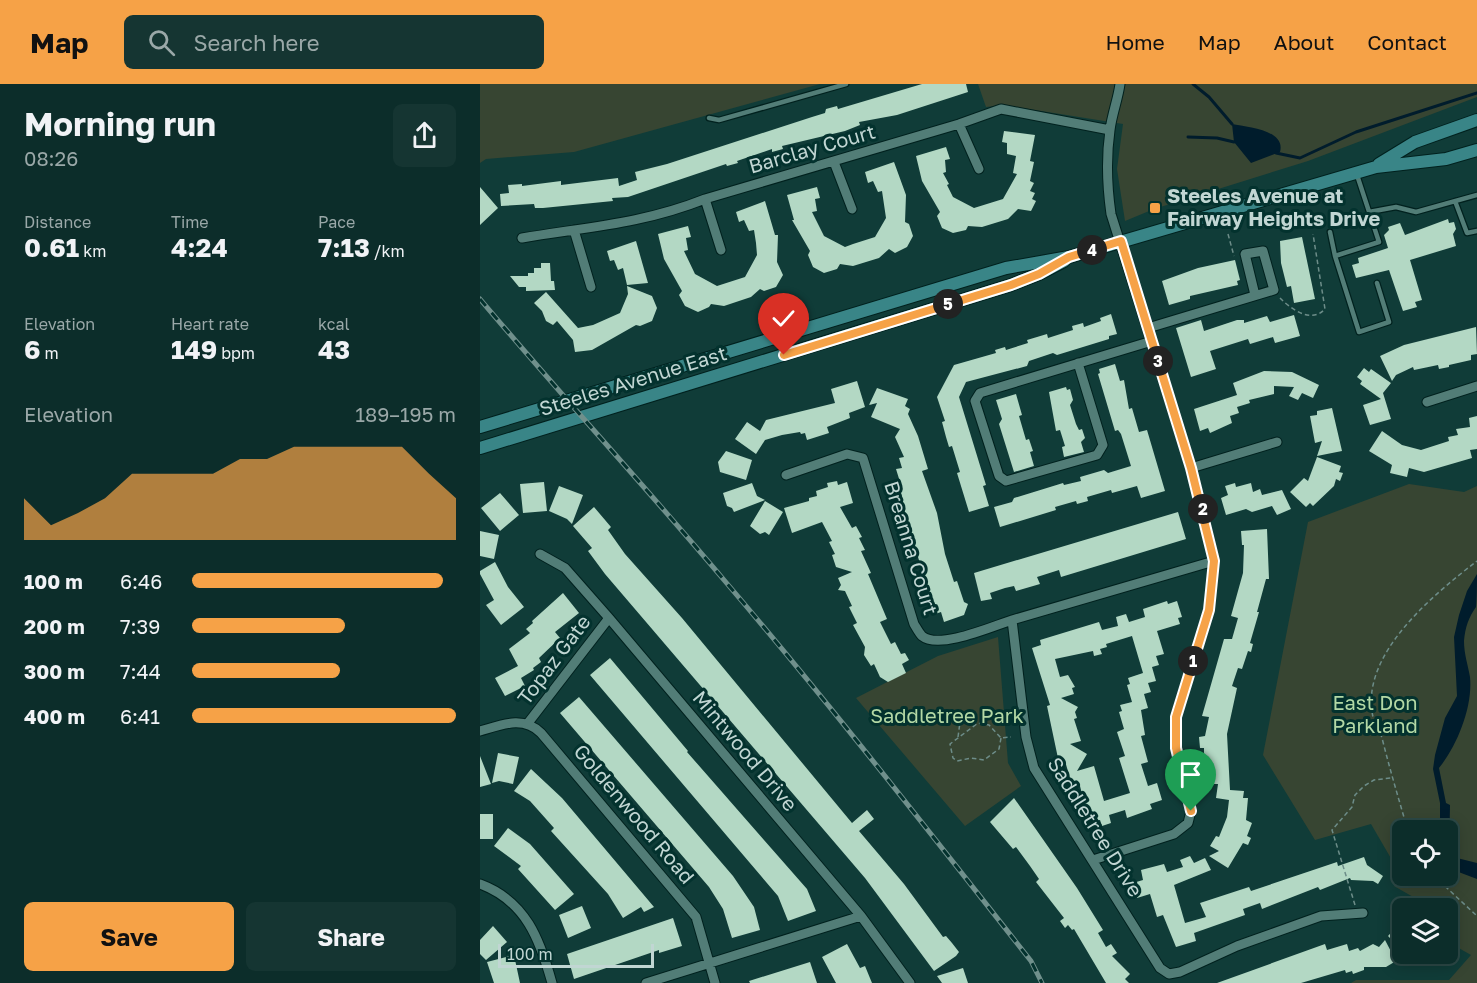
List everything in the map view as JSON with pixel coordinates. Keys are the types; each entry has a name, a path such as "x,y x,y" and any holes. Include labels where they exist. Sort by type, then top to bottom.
{"main road":[{"name":"Steeles Avenue East","path":"1376,167 1415,142 1477,120"},
{"name":"Steeles Avenue East","path":"480,427 1006,268 1069,257 1356,172 1376,167 1446,159 1477,150"},
{"name":"Steeles Avenue East","path":"480,448 1011,285 1039,274 1069,257"}],"street":[{"path":"1093,860 1174,834 1188,824 1191,811 1176,748 1176,717 1209,610 1214,561 1191,468 1111,214 1107,187 1110,130 1120,84"},
{"name":"Barclay Court","path":"522,238 638,221 1002,109 1110,130"},
{"path":"959,124 979,169"},
{"path":"834,162 852,209"},
{"path":"705,200 721,249"},
{"path":"574,230 591,287"},
{"path":"1148,328 1274,290 1263,251 1245,254 1255,295"},
{"path":"1078,363 1103,446 1097,455 1006,481 999,476 975,401 980,393 1078,363 1152,341"},
{"path":"1427,402 1477,386"},
{"path":"1191,468 1277,441"},
{"name":"Breanna Court","path":"786,475 848,454 863,458 914,624 922,636 934,640 951,639 1012,620"},
{"name":"Mintwood Drive","path":"540,554 565,568 609,618 861,916 910,983"},
{"path":"1012,620 1214,561"},
{"name":"Topaz Gate","path":"528,723 609,618"},
{"name":"Saddletree Drive","path":"1012,620 1026,737 1034,768 1067,824 1093,860 1160,968 1169,974 1180,972 1237,946 1321,916 1359,913"},
{"path":"480,731 507,723 528,723"},
{"name":"Goldenwood Road","path":"528,723 541,733 690,908 700,926 715,983"},
{"path":"480,885 501,894 535,930 552,983"},
{"path":"646,983 861,916"}],"lane":[{"path":"709,118 719,120 846,84"},
{"path":"1335,256 1379,242 1356,172"},
{"path":"1369,212 1396,207 1416,212 1477,195"},
{"path":"1455,201 1467,233 1477,231"},
{"path":"1330,232 1335,256 1359,332 1389,322 1377,283"}],"path":[{"path":"1228,234 1237,266"},
{"path":"1274,293 1292,309 1306,314 1318,314 1325,309 1313,234"},
{"path":"1405,820 1381,736 1373,717 1372,687 1376,671 1384,655 1424,605 1477,561"},
{"path":"958,737 956,736 960,722 989,725 1001,738"},
{"path":"975,724 950,744 949,749 957,761 971,758 984,760 999,748 1001,738"},
{"path":"1001,738 1011,737"},
{"path":"1359,913 1332,830 1352,807 1355,795 1364,786 1374,780 1392,778"},
{"path":"1445,886 1477,916"}],"green space":[{"path":"480,84 820,84 574,152 486,159 480,163"},
{"path":"978,84 1477,84 1477,97 1308,161 1154,209 1125,221 1117,169 1123,124 1004,105 986,107"},
{"name":"East Don Parkland","path":"1409,484 1464,492 1477,486 1477,983 1351,983 1356,980 1449,980 1471,955 1458,948 1458,898 1415,898 1394,886 1458,886 1458,820 1392,820 1392,860 1371,824 1315,840 1263,755 1308,522"},
{"name":"Saddletree Park","path":"998,637 1008,763 1021,786 965,826 856,698 938,656"}],"water":[{"path":"1232,124 1256,128 1272,134 1280,145 1280,152 1251,163 1234,142"},
{"path":"1477,574 1476,607 1465,631 1464,641 1470,677 1469,701 1458,737 1439,768 1446,803 1450,805 1450,820 1440,820 1440,803 1433,769 1445,718 1457,696 1454,637 1467,591"},
{"path":"1458,858 1477,863 1477,879 1458,872"}],"building":[{"path":"922,84 966,84 968,92 897,115 859,122 860,125 845,131 782,146 783,149 772,152 772,149 737,161 738,163 727,166 726,164 628,197 612,198 613,201 543,208 535,208 534,204 501,206 500,194 509,193 508,185 522,184 522,186 561,181 561,185 618,178 619,186 637,180 635,172 667,164 825,113 826,109 837,106 838,109"},
{"path":"1004,131 1035,135 1030,161 1034,162 1030,181 1034,183 1030,191 1035,193 1032,199 1036,201 1031,211 1018,209 1008,219 982,227 968,226 966,230 953,233 942,228 937,216 940,212 922,181 916,156 946,147 950,159 945,160 946,172 943,173 949,184 947,185 953,197 974,208 1003,199 1017,174 1013,173 1016,156 1007,154 1007,143 1002,142"},
{"path":"894,162 906,195 905,222 909,224 913,236 907,247 895,253 889,249 879,258 853,266 840,264 837,269 824,273 813,267 808,255 810,251 792,220 794,220 787,195 817,187 820,198 815,199 817,211 812,212 824,236 845,247 875,237 886,218 882,191 878,192 873,181 868,183 865,172"},
{"path":"480,187 498,208 480,225"},
{"path":"765,201 775,235 778,235 777,262 783,275 776,287 764,291 760,289 751,297 724,306 711,304 698,312 685,306 679,295 682,291 664,259 658,234 688,226 691,237 686,238 688,250 684,251 695,274 717,286 745,277 757,255 756,243 754,230 749,231 744,220 739,222 736,212"},
{"path":"1448,219 1449,223 1454,222 1456,229 1453,234 1456,246 1410,260 1422,300 1415,302 1417,307 1403,311 1389,270 1356,278 1352,265 1359,263 1358,258 1388,248 1384,235 1389,230 1388,227 1400,223 1405,235"},
{"path":"1302,237 1315,299 1294,303 1291,286 1287,287 1281,263 1280,241"},
{"path":"636,241 648,283 627,285 623,268 618,270 614,260 610,261 607,251"},
{"path":"1235,260 1240,280 1237,281 1238,285 1190,296 1190,299 1169,305 1162,281 1198,268"},
{"path":"541,263 550,263 551,281 554,281 555,290 526,291 526,287 519,287 510,276 528,276 528,273 534,273 534,268 541,268"},
{"path":"627,286 652,296 657,308 652,321 640,326 636,325 592,350 575,352 573,340 557,321 553,325 546,321 542,311 534,303 546,292 578,328 593,325 620,313 628,294"},
{"path":"1111,314 1117,334 1109,336 1109,339 1057,355 1053,353 1029,361 1027,366 966,382 959,397 986,485 983,486 989,506 969,512 957,473 960,472 952,446 949,447 946,437 942,422 945,421 937,397 954,365 996,353 995,350 1005,347 1006,350 1028,343 1027,340 1047,334 1048,338 1073,330 1072,326 1083,323 1084,327 1101,321 1100,318"},
{"path":"1294,315 1300,336 1275,343 1273,337 1250,344 1248,339 1210,351 1216,369 1191,377 1176,328 1201,320 1204,331 1237,320 1244,320 1244,323 1267,316 1270,322"},
{"path":"1476,327 1477,354 1471,355 1471,360 1449,365 1449,367 1439,369 1438,365 1414,370 1413,367 1396,375 1392,381 1380,356 1404,345"},
{"path":"1115,364 1120,381 1124,380 1129,409 1132,408 1139,432 1147,430 1165,491 1141,498 1137,486 1112,493 1111,490 1087,497 1088,501 1077,504 1076,501 1055,507 1056,510 1000,527 994,507 1012,502 1014,498 1063,483 1064,485 1081,481 1080,477 1104,470 1108,473 1131,466 1121,434 1118,430 1115,431 1098,374 1099,369"},
{"path":"1364,368 1369,372 1371,369 1391,383 1383,393 1391,419 1370,425 1363,405 1381,399 1360,384 1362,381 1357,377"},
{"path":"1264,371 1292,372 1319,385 1313,398 1302,393 1298,400 1289,396 1294,387 1274,386 1274,394 1249,400 1250,403 1237,407 1239,413 1230,416 1232,423 1210,433 1208,428 1200,431 1194,409 1237,395 1233,383"},
{"path":"857,381 865,407 849,413 850,418 827,427 829,433 807,440 805,433 800,432 782,435 765,440 756,454 735,439 747,422 760,431 766,420 835,403 831,389"},
{"path":"1066,387 1067,390 1070,389 1073,400 1070,405 1076,424 1079,430 1082,429 1085,438 1081,442 1084,452 1064,457 1062,447 1065,446 1060,430 1056,431 1049,392"},
{"path":"877,388 908,399 905,406 910,409 908,414 918,436 928,469 922,471 937,513 945,554 954,582 957,581 964,602 968,604 964,615 944,622 941,612 935,614 896,483 900,482 896,469 902,468 899,458 904,457 895,437 900,429 871,417 877,403 869,405"},
{"path":"1016,394 1026,440 1029,439 1033,451 1030,452 1034,466 1014,472 999,424 1002,419 996,400"},
{"path":"1332,408 1342,451 1317,456 1322,441 1315,443 1310,416 1317,415 1317,411"},
{"path":"1477,416 1477,449 1470,450 1472,458 1424,472 1409,468 1407,477 1390,473 1392,465 1369,451 1382,431 1402,445 1421,450 1449,441 1448,437 1458,435 1456,429 1470,427 1469,418"},
{"path":"726,451 752,460 746,480 720,472 718,462"},
{"path":"1317,457 1341,466 1339,472 1343,473 1340,481 1336,479 1334,486 1313,506 1310,503 1306,507 1290,492 1304,478 1308,481"},
{"path":"837,481 838,485 847,482 853,503 840,507 852,528 856,526 862,537 859,538 865,550 861,551 871,573 868,574 887,619 880,622 891,644 895,642 901,654 905,653 909,660 902,664 906,673 888,682 880,677 874,664 871,666 864,655 865,647 853,625 857,623 849,607 852,606 845,591 838,590 841,585 838,578 852,572 836,567 832,555 835,554 829,542 832,541 822,522 792,533 784,508 809,501 809,498 817,496 816,491 828,487 827,483"},
{"path":"544,482 547,511 523,513 520,484"},
{"path":"752,483 757,496 765,500 734,512 727,506 723,493"},
{"path":"1235,483 1236,487 1251,483 1253,492 1260,489 1262,495 1282,490 1291,509 1277,515 1272,506 1252,512 1246,509 1226,515 1221,498 1228,495 1225,486"},
{"path":"559,486 583,495 572,524 567,519 549,511"},
{"path":"500,493 519,515 500,531 481,508"},
{"path":"765,501 783,512 769,535 765,532 760,534 750,526"},
{"path":"594,507 611,527 608,530 625,554 682,618 852,823 867,810 874,819 859,831 904,884 943,937 946,936 959,952 956,956 934,971 865,878 605,574 588,551 592,548 573,526"},
{"path":"1178,512 1186,539 1061,577 1059,570 1037,577 1040,584 1016,591 1014,586 1005,588 990,593 992,599 981,601 974,573"},
{"path":"1267,529 1269,579 1266,579 1257,612 1259,612 1250,643 1253,644 1251,652 1248,651 1242,669 1238,668 1232,686 1237,688 1227,734 1230,790 1244,791 1243,798 1248,798 1246,820 1252,823 1247,836 1251,838 1248,845 1243,843 1228,868 1209,856 1219,851 1210,846 1216,836 1219,837 1227,817 1229,800 1216,798 1218,784 1211,784 1210,774 1204,775 1204,748 1200,748 1199,737 1205,736 1209,717 1202,716 1224,639 1232,639 1238,618 1231,616 1243,573 1244,545 1242,545 1241,531"},
{"path":"480,531 499,535 494,559 480,556"},
{"path":"495,562 508,587 524,607 501,625 486,605 494,600 480,574 480,571"},
{"path":"563,593 579,613 555,632 560,638 539,658 541,662 533,668 534,670 521,678 525,686 505,696 495,678 518,666 509,649 530,633 526,629 533,623 532,621"},
{"path":"1167,601 1168,604 1177,601 1182,617 1178,618 1180,624 1157,631 1164,654 1156,656 1159,665 1152,667 1156,681 1148,683 1151,692 1144,694 1148,708 1141,710 1145,735 1141,736 1148,762 1141,764 1148,786 1157,783 1162,800 1150,804 1152,809 1127,818 1125,810 1109,815 1111,823 1102,826 1100,820 1089,822 1079,782 1072,785 1065,761 1059,763 1047,706 1050,705 1032,648 1041,645 1040,640 1099,622 1102,630 1118,626 1116,617 1126,614 1129,622 1145,617 1143,609","holes":["1132,636 1143,673 1128,678 1130,684 1127,685 1132,702 1120,705 1122,711 1119,712 1124,729 1117,732 1125,756 1119,758 1130,793 1104,801 1094,766 1077,771 1087,754 1070,744 1081,741 1074,719 1077,718 1075,712 1078,707 1061,698 1074,694 1072,688 1075,687 1068,675 1060,677 1055,659 1093,651 1094,656 1102,654 1100,649 1107,647 1106,644"]},
{"path":"610,658 687,752 807,889 816,911 788,921 778,896 590,675"},
{"path":"579,697 733,876 754,907 760,930 732,938 723,909 709,887 560,713"},
{"path":"498,753 519,757 513,784 499,781 492,783"},
{"path":"480,756 491,784 480,787"},
{"path":"531,769 562,798 654,907 644,912 641,907 623,918 608,894 551,831 554,828 530,801 514,791"},
{"path":"1014,798 1077,888 1103,930 1098,933 1106,947 1111,944 1117,953 1112,956 1130,974 1125,979 1129,983 1106,983 1074,929 1072,930 1068,925 1065,928 1060,921 1064,918 1036,882 1039,879 1030,866 1016,847 1013,849 990,822"},
{"path":"480,814 493,814 493,839 480,839"},
{"path":"508,828 530,844 574,894 555,910 518,869 521,866 494,846"},
{"path":"1190,856 1194,863 1205,858 1211,870 1174,885 1185,923 1206,917 1200,903 1249,887 1251,891 1337,862 1338,866 1364,857 1367,865 1383,876 1378,884 1373,881 1351,880 1350,878 1320,890 1318,887 1262,909 1260,903 1243,909 1245,915 1194,933 1196,941 1176,947 1163,915 1157,917 1150,894 1137,898 1133,883 1143,880 1141,870 1164,864 1167,872 1183,867 1180,860"},
{"path":"582,906 591,928 568,938 559,915"},
{"path":"673,918 682,946 659,953 659,950 574,979 567,954"},
{"path":"493,926 507,942 486,960 480,954 480,940"},
{"path":"1385,940 1392,953 1392,963 1386,967 1364,967 1364,970 1353,974 1352,971 1346,973 1345,970 1301,983 1217,983 1325,944 1327,950 1347,944 1349,951 1358,948 1360,951 1373,944 1379,947"},
{"path":"847,944 860,968 865,966 872,983 836,983 822,957"},
{"path":"514,955 520,983 494,983 487,962"},
{"path":"810,962 817,983 750,983 749,981"},
{"path":"963,968 968,983 942,983 937,976"}],"waterway":[{"path":"1193,84 1209,97 1232,124"},
{"path":"1276,153 1300,158 1356,132 1477,93"},
{"path":"1188,137 1217,138 1234,142"}],"railway":[{"path":"480,299 694,545 802,674 1031,961 1042,983"}],"place":[{"name":"Steeles Avenue at Fairway Heights Drive","path":"1155,208"}],"route":[{"path":"784,355 1011,285 1039,274 1069,257 1121,241 1191,468 1211,538 1214,561 1209,610 1176,717 1176,748 1181,779 1191,811"}]}
